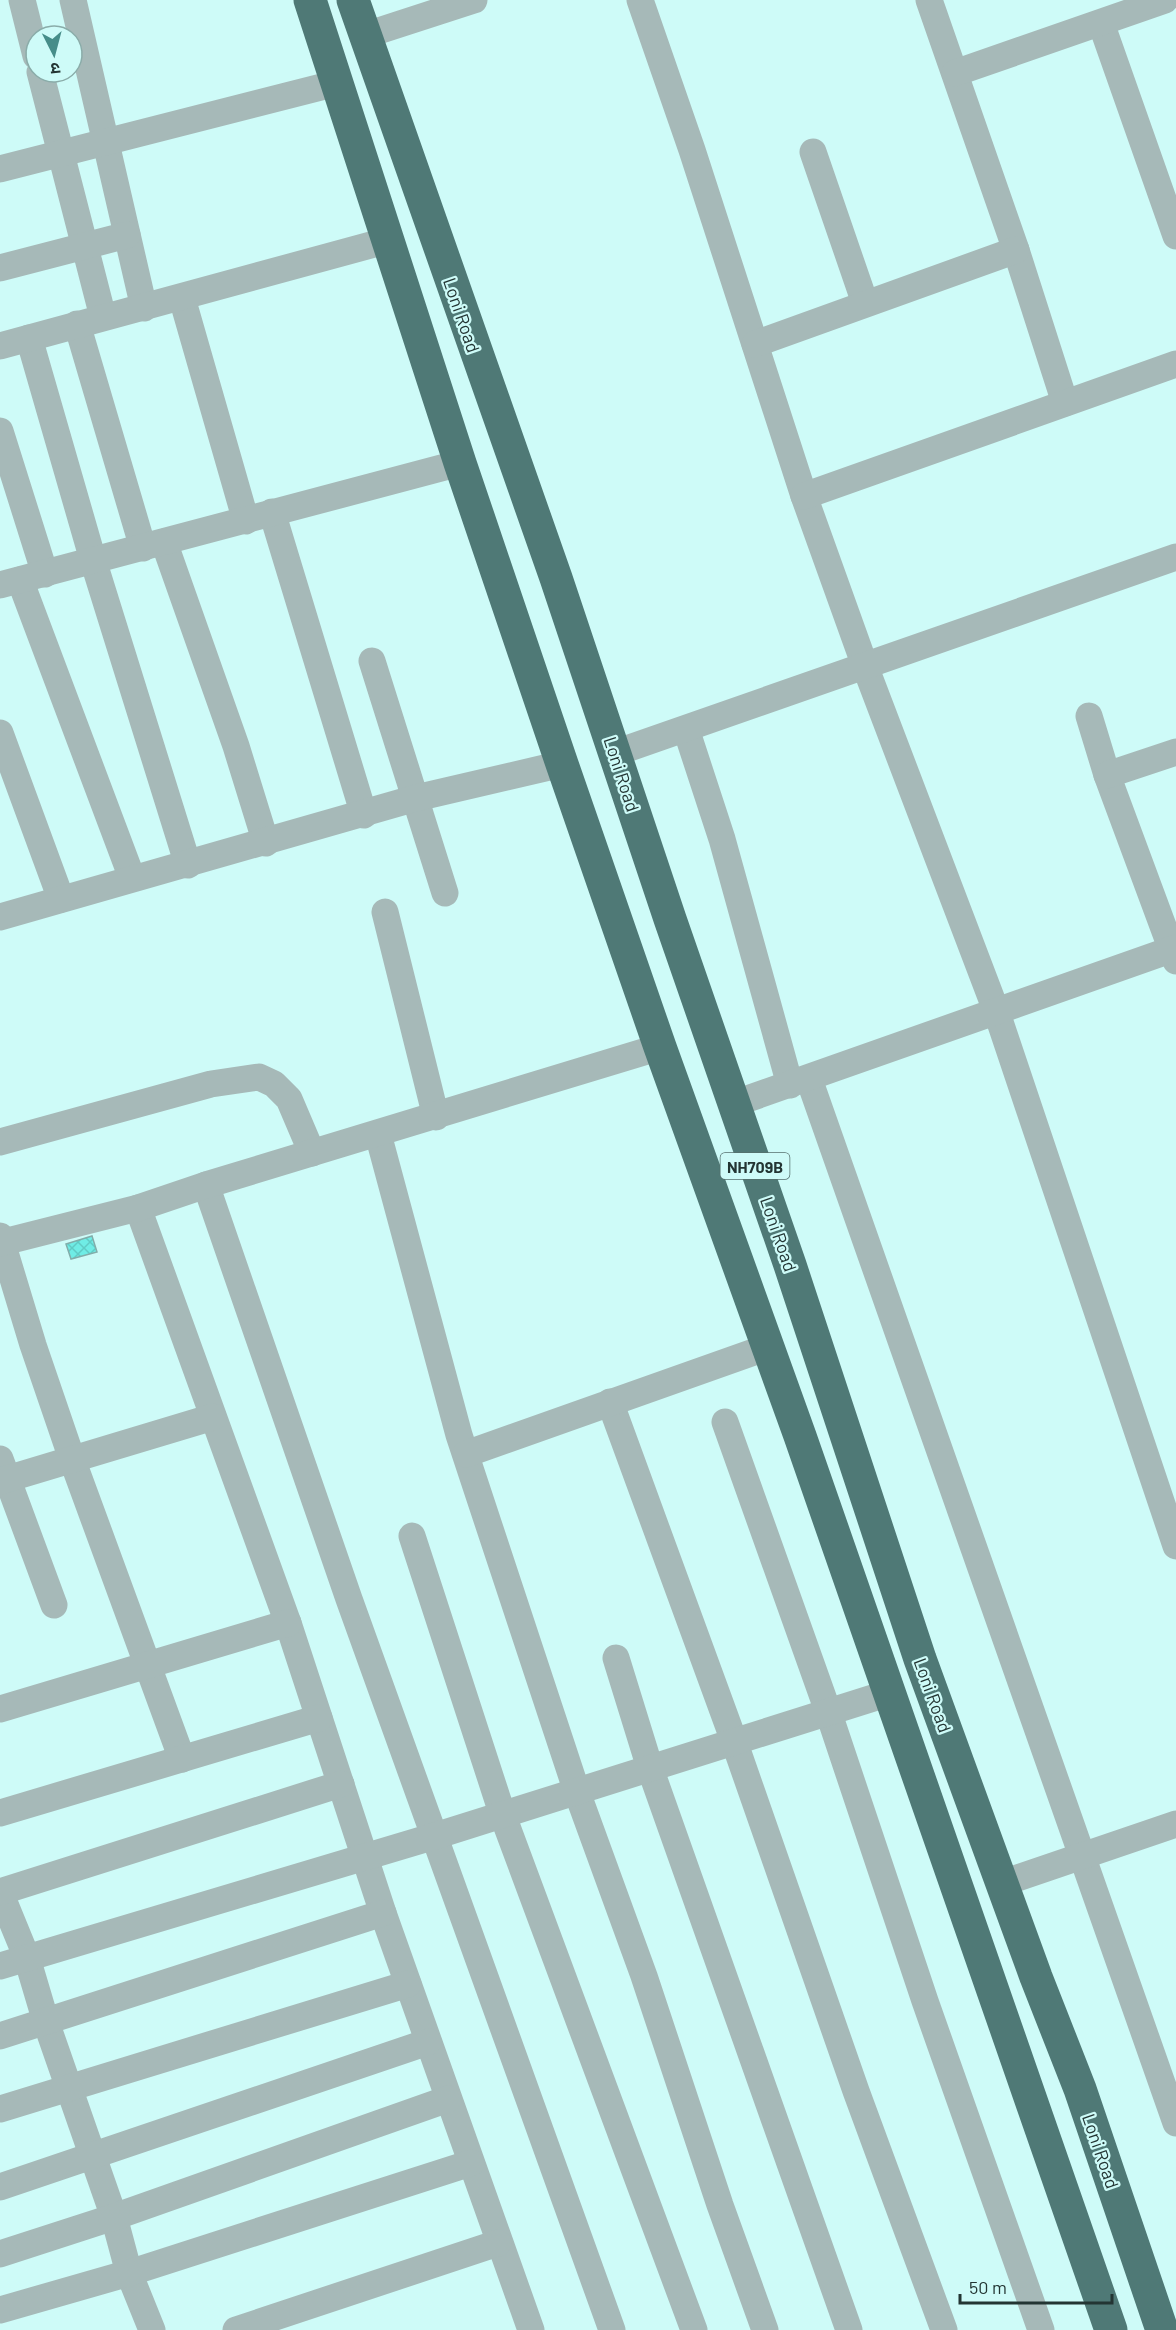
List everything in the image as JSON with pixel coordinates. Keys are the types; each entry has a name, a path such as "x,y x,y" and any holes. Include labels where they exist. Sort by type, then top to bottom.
{"highway":[{"name":"NH709B","path":"310,0 460,463 562,764 1111,2330"},
{"name":"Loni Road","path":"353,0 790,1265 920,1659 1080,2089 1162,2330"}],"street":[{"path":"22,0 28,24"},
{"path":"73,0 144,308"},
{"path":"366,35 434,6 474,0"},
{"path":"640,0 692,150 804,496 865,666 997,1013 1176,1546"},
{"path":"929,0 1016,250 1065,404"},
{"path":"955,73 1165,0"},
{"path":"1101,23 1176,236"},
{"path":"0,169 337,83"},
{"path":"43,84 103,316"},
{"path":"813,152 865,303"},
{"path":"0,268 127,235"},
{"path":"0,346 103,316 182,298 389,240"},
{"path":"755,344 1016,250"},
{"path":"182,298 246,521"},
{"path":"77,324 154,545 236,746 266,843"},
{"path":"28,338 93,561 188,865"},
{"path":"804,496 1176,364"},
{"path":"0,431 21,580 132,878"},
{"path":"21,580 460,463"},
{"path":"272,512 364,815"},
{"path":"615,753 1176,557"},
{"path":"372,661 445,893"},
{"path":"734,1104 1175,953 1107,775 1089,716"},
{"path":"686,729 799,1082 1083,1857 1165,2060 1176,2123"},
{"path":"0,733 61,899"},
{"path":"1107,775 1176,752"},
{"path":"0,917 132,878 188,865 364,815 416,798 562,764"},
{"path":"385,912 436,1117"},
{"path":"182,1759 72,1459 1,1241 138,1208 206,1185 436,1117 660,1047"},
{"path":"0,1142 211,1084 259,1077 274,1083 289,1100 312,1153"},
{"path":"378,1134 466,1454 577,1792 644,1976 720,2205 765,2330"},
{"path":"206,1185 349,1599 612,2330"},
{"path":"138,1208 288,1623 383,1913 498,2243 531,2330"},
{"path":"466,1454 768,1347"},
{"path":"610,1402 734,1741 860,2102 944,2330"},
{"path":"54,1605 2,1473 72,1459 213,1417"},
{"path":"725,1422 829,1714 925,2001 1041,2330"},
{"path":"412,1536 502,1815 694,2330"},
{"path":"2,1700 149,1665 288,1623"},
{"path":"616,1658 650,1768 849,2330"},
{"path":"0,1966 365,1858 889,1694"},
{"path":"0,1813 319,1718"},
{"path":"152,2330 129,2273 114,2217 46,2022 27,1958 0,1892 341,1784"},
{"path":"1003,1883 1176,1824"},
{"path":"0,2036 383,1913"},
{"path":"0,2109 408,1984"},
{"path":"0,2187 428,2042"},
{"path":"0,2253 114,2217 448,2099"},
{"path":"0,2310 129,2273 471,2163"},
{"path":"236,2330 498,2243"}],"building":[{"path":"92,1236 97,1252 71,1259 66,1244"}]}
